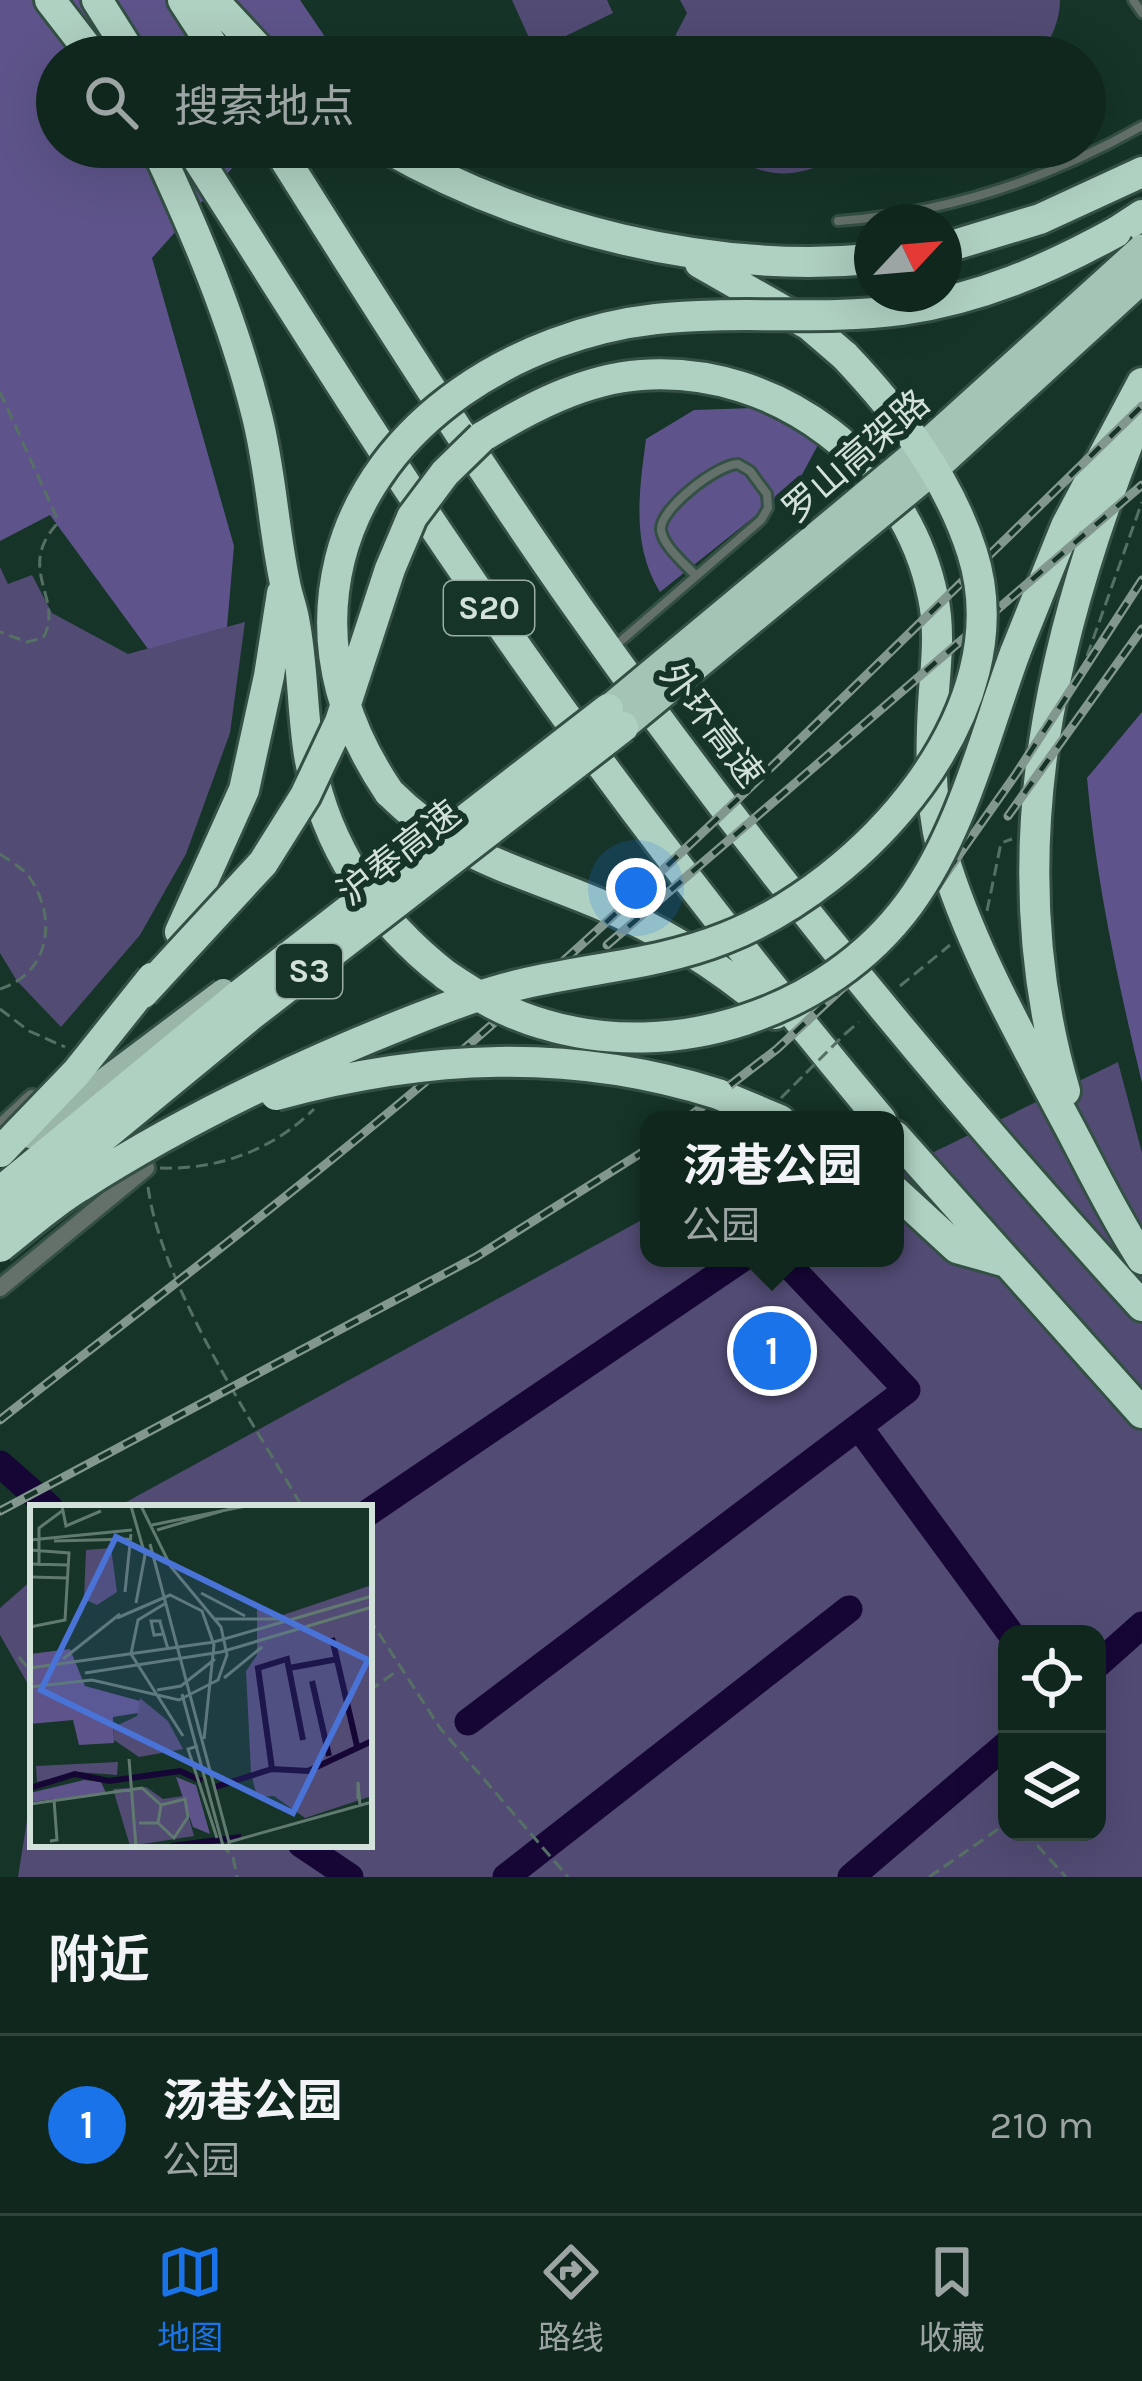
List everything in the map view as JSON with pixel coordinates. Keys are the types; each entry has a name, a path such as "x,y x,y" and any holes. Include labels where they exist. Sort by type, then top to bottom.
{"highway":[{"path":"50,0 78,36"},
{"path":"97,0 116,36"},
{"path":"183,0 206,36"},
{"path":"222,7 248,36"},
{"path":"165,168 212,275 244,370 269,472 294,619 309,753 326,818 364,892 402,938 479,998 544,1025 620,1036 668,1036 717,1028 804,994 881,937 911,902 954,818 1066,526 1142,383"},
{"name":"S20","path":"203,168 374,436 521,654 678,866 874,1111"},
{"name":"外环高速","path":"290,168 435,396 609,651 736,822 898,1026 1142,1306"},
{"path":"0,1247 78,1187 303,1066 417,1018 519,984 666,957 726,938 782,910 831,878 912,795 948,740 972,681 982,616 973,554 949,496 909,430 845,356 809,325 746,286 655,246 509,204 425,168"},
{"path":"962,243 1040,220 1142,172"},
{"path":"824,1051 800,1039 745,988 675,941 592,901 480,860 435,833 389,792 356,738 337,682 331,629 337,573 354,517 381,472 417,429 459,394 533,352 608,328 687,316 836,316 908,309 1021,278 1136,233"},
{"name":"罗山高架路","path":"615,718 918,451 1136,233"},
{"path":"655,246 794,263 854,260"},
{"name":"罗山高架路","path":"615,718 933,471 1142,280"},
{"path":"0,1155 262,863 305,796 340,722 389,569 412,517 445,473 482,437 527,409 580,389 640,375 705,379 758,391 809,416 859,456 894,502 919,552 933,598 939,652 930,760 935,819 946,867 1005,1000 1142,1258"},
{"path":"1102,1186 1067,1098 1046,1016 1036,932 1035,810 1050,693 1066,620 1142,408"},
{"path":"143,993 197,899 244,790 284,581"},
{"name":"沪奉高速","path":"0,1192 221,1010 615,718"},
{"name":"沪奉高速","path":"0,1226 615,718"},
{"path":"172,1136 271,1097 432,1063 526,1061 603,1066 671,1079 779,1111"},
{"path":"904,1146 1142,1413"},
{"path":"904,1199 958,1248 1003,1261"}],"main road":[{"path":"0,1155 387,867 728,597 912,443 1136,233"},
{"path":"0,1226 755,632 945,472 1142,293"}],"street":[{"path":"0,1128 77,1057 125,1105 146,1168 0,1288"}],"lane":[{"path":"1133,0 1142,13"},
{"path":"1106,143 1142,126"},
{"path":"838,221 890,217 1016,187 1055,168"},
{"path":"609,651 761,520 768,508 764,488 737,464 717,469 669,510 662,522 667,543 696,576"}],"path":[{"path":"0,392 56,525 41,541 38,556 49,627 43,638 27,642 0,632"},
{"path":"1075,688 1142,502"},
{"path":"979,922 987,910 1001,843 1019,837"},
{"path":"0,854 32,880 45,916 47,941 40,959 25,976 0,989"},
{"path":"900,986 958,939"},
{"path":"0,1009 28,1031 77,1057"},
{"path":"779,1111 824,1051 859,1022"},
{"path":"301,1505 200,1327 153,1220 146,1168 185,1169 244,1155 288,1135 322,1100"},
{"path":"372,1623 440,1728 568,1877"},
{"path":"20,1657 30,1670"},
{"path":"372,1689 400,1669"},
{"path":"928,1877 998,1829"},
{"path":"1033,1841 1066,1877"},
{"path":"224,1847 233,1858 237,1877"}],"shaded area":[{"path":"0,0 300,0 324,36 36,36 36,168 232,168 152,258 234,546 227,627 148,649 50,515 0,541"},
{"path":"512,0 607,0 613,13 566,36 528,36"},
{"path":"680,0 1060,0 1051,36 676,36 687,13"},
{"path":"755,168 813,168 788,173"},
{"path":"753,408 819,443 798,482 660,592 641,537 646,439 694,410"},
{"path":"0,567 8,584 32,575 52,613 128,654 245,622 230,733 186,854 140,935 61,1027 17,981 0,953"},
{"path":"1142,712 1142,1083 1109,932 1087,778"},
{"path":"1118,1062 1142,1153 1142,1877 18,1877 30,1802 30,1847 372,1847 372,1505 121,1505 640,1221 640,1267 904,1267 904,1167"},
{"path":"30,1582 30,1688 0,1635 0,1608"}],"waterway":[{"path":"372,1510 730,1267"},
{"path":"468,1722 907,1390 791,1267"},
{"path":"859,1427 1004,1625"},
{"path":"0,1464 47,1505"},
{"path":"506,1877 849,1609"},
{"path":"1106,1657 1142,1625"},
{"path":"851,1877 998,1752"},
{"path":"305,1847 350,1877"}],"railway":[{"path":"0,1420 318,1170 503,1015 747,791 1142,406"},
{"path":"607,945 1142,485"},
{"path":"697,1111 777,1049 878,955 930,896 1142,580"},
{"path":"1008,816 1142,629"},
{"path":"0,1511 476,1257 640,1154"}],"place":[{"name":"汤巷公园","path":"772,1351"}]}
